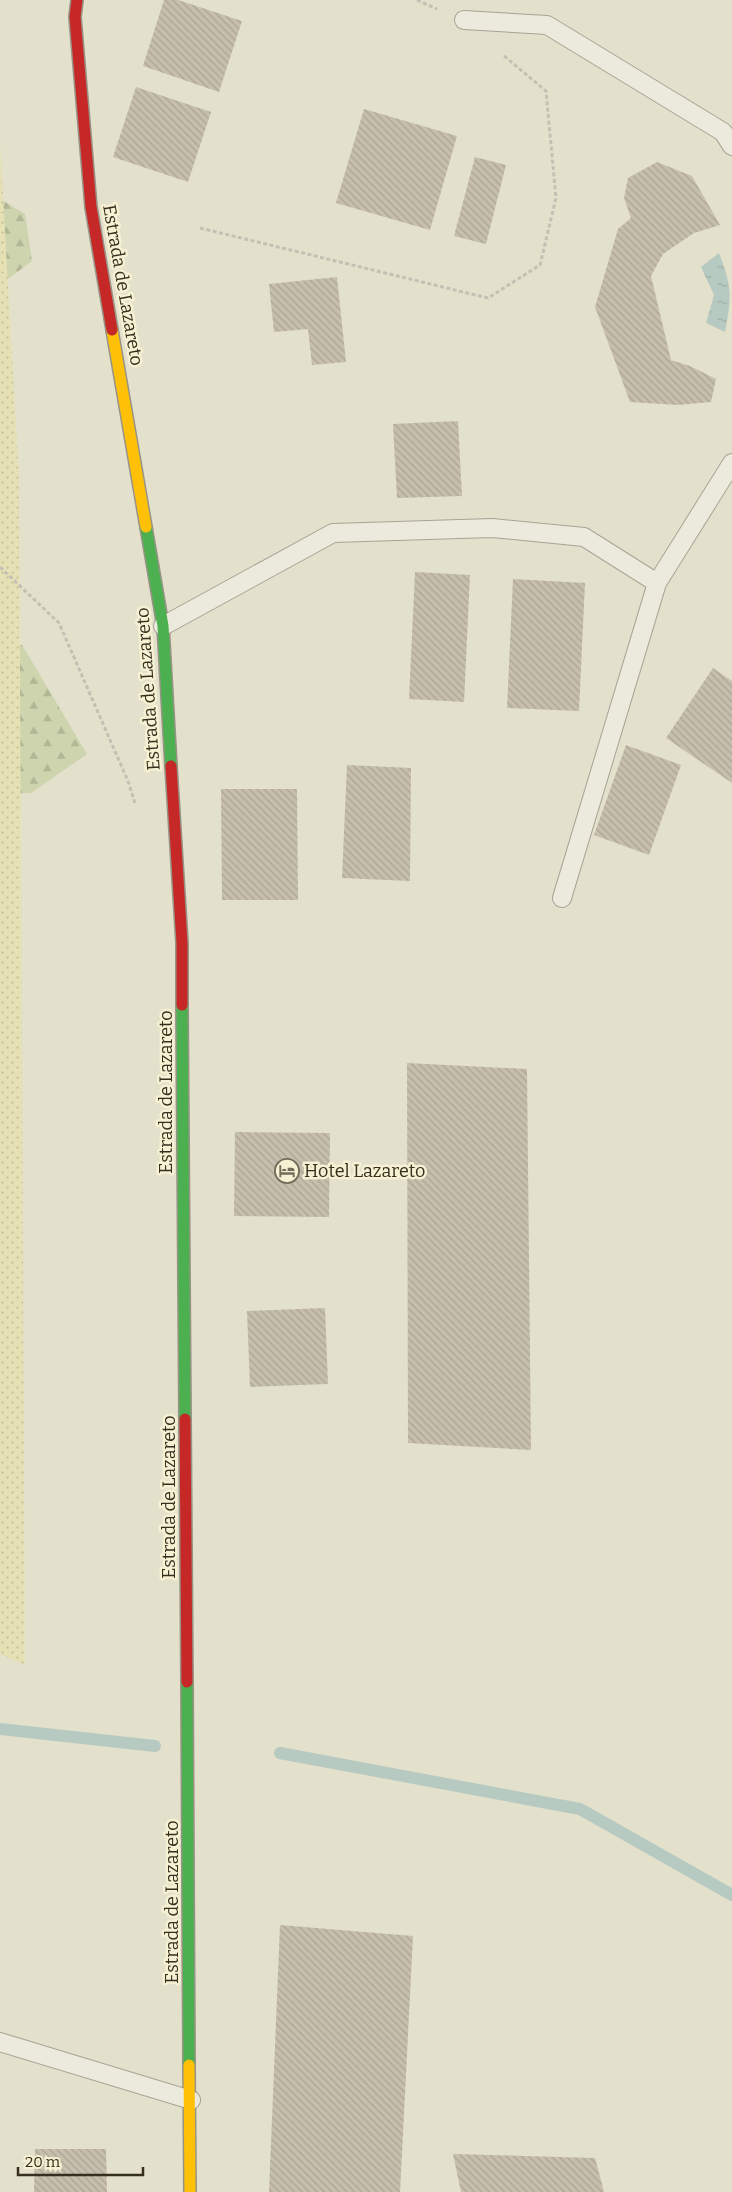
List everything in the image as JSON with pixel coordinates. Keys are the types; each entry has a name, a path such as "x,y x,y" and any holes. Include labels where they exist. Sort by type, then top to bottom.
{"street":[{"name":"Estrada de Lazareto","path":"77,0 75,17 91,207 163,626 182,943 191,2100 190,2192"}],"lane":[{"path":"464,20 547,25 723,132 732,146"},
{"path":"562,898 657,583 732,463"},
{"path":"163,626 333,533 492,528 584,537 657,583"},
{"path":"0,2042 191,2100"}],"path":[{"path":"417,0 464,20"},
{"path":"200,228 488,298 540,265 556,198 546,92 501,53"},
{"path":"0,567 59,623 128,781 137,808"}],"green space":[{"path":"0,199 25,214 32,261 0,285"},
{"path":"22,645 87,754 31,793 0,794 0,651"}],"sand":[{"path":"0,143 19,479 25,1665 0,1654"}],"water":[{"path":"719,253 730,292 725,332 706,323 714,295 701,267"}],"building":[{"path":"164,0 178,0 242,21 219,92 143,66"},
{"path":"136,87 211,112 188,182 113,157"},
{"path":"364,109 457,136 430,230 336,203"},
{"path":"475,157 506,165 486,244 454,236"},
{"path":"657,162 692,176 720,225 694,233 663,254 651,276 671,360 690,366 716,379 711,402 678,405 630,402 595,307 618,229 631,218 624,198 628,178"},
{"path":"337,277 346,362 312,365 308,329 274,332 269,284"},
{"path":"458,421 462,496 397,498 393,424"},
{"path":"415,572 470,575 464,702 409,699"},
{"path":"513,579 585,583 579,711 507,708"},
{"path":"713,668 732,681 732,783 666,738"},
{"path":"626,745 681,765 649,855 594,835"},
{"path":"347,765 411,768 410,881 342,878"},
{"path":"221,789 297,789 298,900 222,900"},
{"path":"407,1063 527,1069 531,1450 408,1443"},
{"path":"235,1132 330,1133 329,1217 234,1216"},
{"path":"325,1308 328,1384 250,1387 247,1311"},
{"path":"280,1925 413,1936 400,2192 269,2192"},
{"path":"35,2149 106,2149 107,2192 34,2192"},
{"path":"453,2154 595,2158 604,2192 461,2192"}],"waterway":[{"path":"0,1729 155,1746"},
{"path":"280,1753 580,1809 732,1895"}],"traffic: fast":[{"path":"146,527 163,626 171,766"},
{"path":"182,1005 185,1419"},
{"path":"187,1682 189,2065"}],"traffic: slow":[{"path":"112,330 146,527"},
{"path":"189,2065 190,2192"}],"traffic: jam":[{"path":"77,0 75,17 91,207 112,330"},
{"path":"171,766 182,943 182,1005"},
{"path":"185,1419 187,1682"}],"place":[{"name":"Hotel Lazareto","path":"287,1171"}]}
